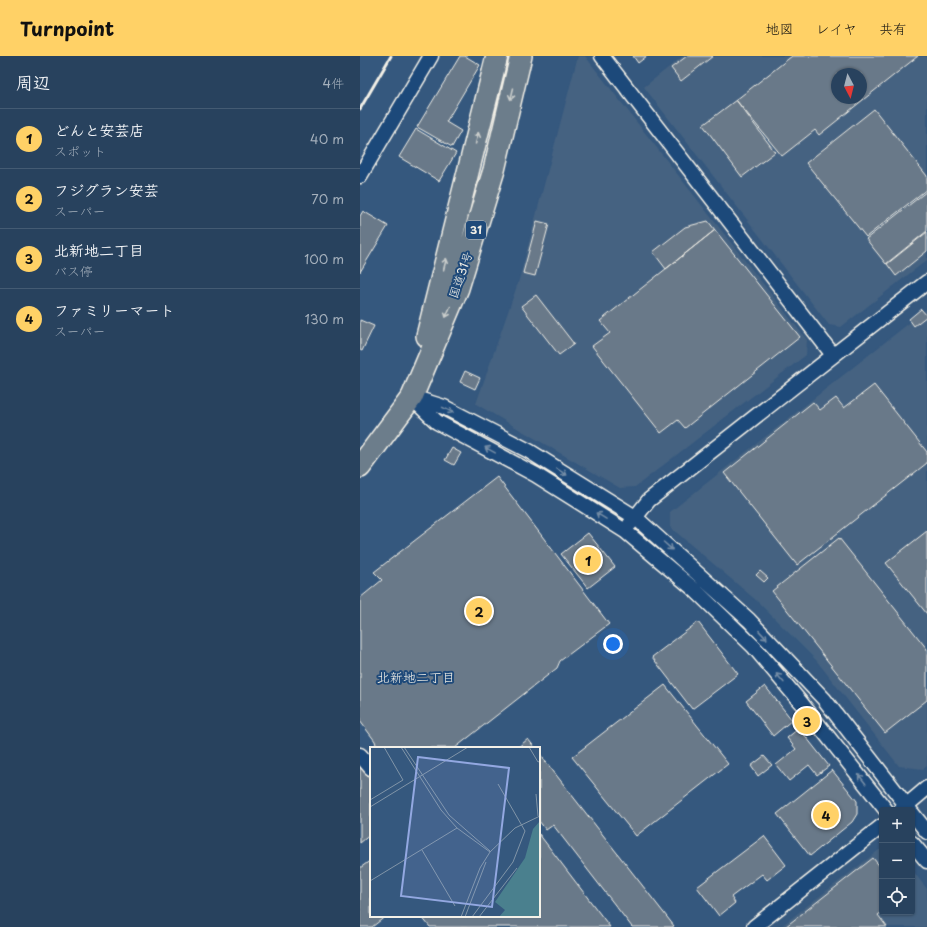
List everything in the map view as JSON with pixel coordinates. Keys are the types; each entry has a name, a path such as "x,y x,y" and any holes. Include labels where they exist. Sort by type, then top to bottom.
{"highway":[{"name":"国道31号","path":"412,397 497,56"},
{"name":"国道31号","path":"360,467 412,397 458,288 494,170 521,56"}],"street":[{"path":"360,176 431,56"},
{"path":"602,56 833,355"},
{"path":"625,531 649,500 927,282"},
{"path":"412,397 444,407 529,451 635,517 749,620 824,699 905,807"},
{"path":"412,397 437,422 536,475 625,531 695,590 754,647 802,704 884,807"},
{"path":"360,755 370,767"},
{"path":"910,807 927,788"},
{"path":"915,819 927,832"},
{"path":"754,927 879,828"},
{"path":"915,847 927,861"}],"shaded area":[{"path":"578,56 585,56 807,340 806,355 635,487 620,488 476,404 519,280"},
{"path":"683,56 927,56 927,260 841,327 829,325 644,87"},
{"path":"927,309 927,766 923,769 899,766 816,660 757,601 670,527 670,512"},
{"path":"879,850 879,915 915,915 915,874 927,889 927,927 780,927"}],"building":[{"path":"460,56 465,56 480,65 446,122 461,131 452,147 417,127"},
{"path":"633,56 647,56 638,63"},
{"path":"687,56 713,56 681,81 671,68"},
{"path":"792,56 918,56 867,97 867,68 831,68 831,104 858,104 819,135 815,130 782,156 736,100"},
{"path":"736,100 775,152 742,177 703,125"},
{"path":"874,109 927,176 927,189 866,237 806,163"},
{"path":"416,129 456,153 439,181 399,157"},
{"path":"927,191 927,231 886,264 866,239"},
{"path":"363,211 388,226 360,272 360,216"},
{"path":"537,221 549,224 535,276 523,273"},
{"path":"708,221 715,230 666,269 653,252 685,227"},
{"path":"715,230 800,337 685,428 678,420 661,433 592,346 610,333 600,321"},
{"path":"927,232 927,251 896,276 887,264"},
{"path":"536,295 574,344 559,355 521,306"},
{"path":"921,309 927,316 914,326 909,319"},
{"path":"360,320 374,326 362,351 360,350"},
{"path":"465,371 480,378 475,389 460,382"},
{"path":"874,385 927,452 927,463 797,565 724,473 813,402 820,410 836,398 844,408"},
{"path":"452,448 461,453 454,465 445,460"},
{"path":"497,477 609,624 560,661 557,668 456,747 377,747 375,741 360,721 360,598 382,580 374,572"},
{"path":"927,531 927,614 886,563"},
{"path":"588,533 615,567 588,588 561,554"},
{"path":"839,538 927,649 927,700 885,733 772,591"},
{"path":"760,571 768,578 764,582 756,575"},
{"path":"698,622 738,674 692,709 652,657"},
{"path":"665,685 728,764 636,836 572,757"},
{"path":"765,686 792,720 773,736 746,701"},
{"path":"799,728 829,766 817,775 809,765 789,781 776,765 796,749 787,738"},
{"path":"528,739 534,747 518,747"},
{"path":"540,754 674,926 632,927 553,825 546,830 540,822"},
{"path":"764,756 772,765 758,776 751,766"},
{"path":"360,766 370,779 370,835 360,843"},
{"path":"832,770 857,801 857,814 852,822 810,856 777,814"},
{"path":"540,835 610,927 430,927 422,917 540,917"},
{"path":"764,836 786,865 767,880 762,874 731,897 735,903 719,916 697,887"},
{"path":"873,858 879,865 878,915 887,927 785,927"},
{"path":"370,861 370,917 385,917 372,927 360,927 360,868"}],"railway":[{"path":"360,109 391,56"}],"place":[{"name":"どんと安芸店","path":"588,560"},
{"name":"フジグラン安芸","path":"479,611"},
{"name":"北新地二丁目","path":"807,721"},
{"name":"ファミリーマート","path":"826,815"}],"district":[{"name":"北新地二丁目","path":"416,677"}]}
